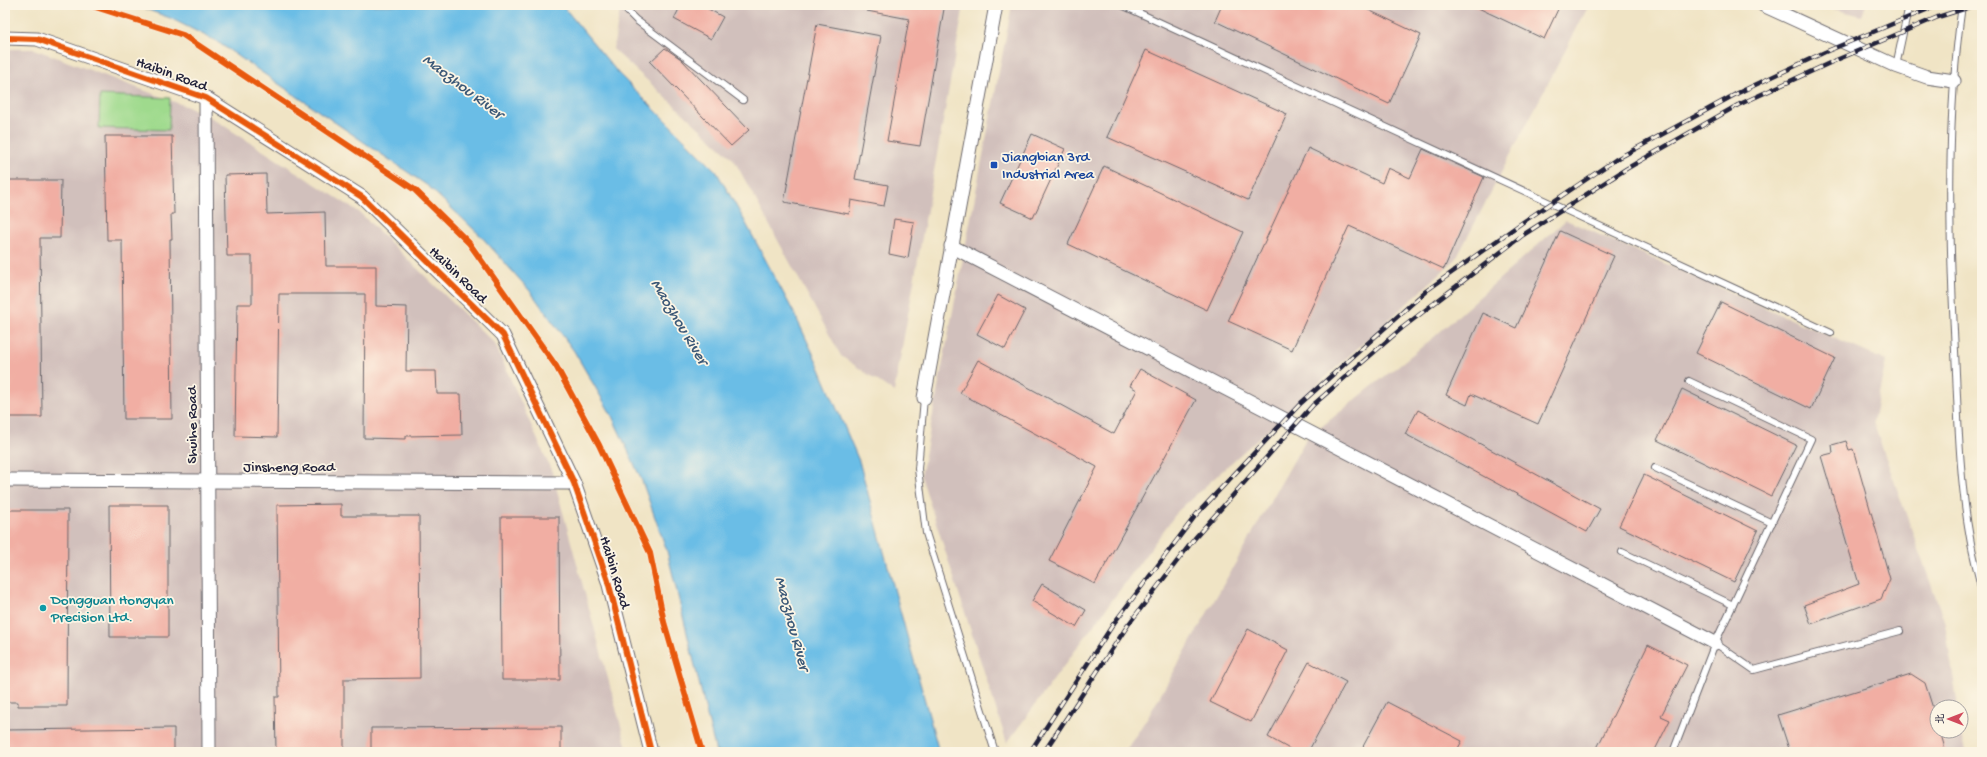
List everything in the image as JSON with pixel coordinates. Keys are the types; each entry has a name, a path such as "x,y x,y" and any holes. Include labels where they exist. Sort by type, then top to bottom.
{"street":[{"path":"924,398 996,5"},
{"path":"1763,5 1896,66 1927,77 1954,81"},
{"name":"Haibin Road","path":"5,38 37,39 206,98 362,197 503,335 574,483 608,581 651,752"},
{"name":"Shuihe Road","path":"206,98 209,752"},
{"path":"951,246 1715,643"},
{"name":"Jinsheng Road","path":"5,480 574,483"}],"lane":[{"path":"621,5 636,20 743,100"},
{"path":"1122,5 1831,333"},
{"path":"1896,66 1909,5"},
{"path":"1962,5 1954,81 1950,169 1950,255 1961,470 1970,538 1982,591"},
{"path":"1673,752 1715,643 1811,439 1689,381"},
{"path":"924,398 918,469 926,533 995,752"},
{"path":"1655,468 1772,523"},
{"path":"1622,552 1733,605"},
{"path":"1715,643 1754,670 1900,631"}],"shaded area":[{"path":"621,5 964,5 894,392 841,356 734,160 613,49"},
{"name":"Jiangbian 3rd Industrial Area","path":"1012,5 1589,5 1456,259 1178,511 1007,743 921,476"},
{"path":"1817,5 1866,5 1862,16"},
{"path":"5,49 34,49 204,113 359,212 495,344 552,472 628,752 5,752"},
{"path":"1566,220 1886,361 1873,422 1945,623 1957,699 1929,699 1929,739 1963,739 1965,752 1125,752 1152,710 1306,439 1433,338"}],"green space":[{"path":"100,95 170,98 169,130 99,128"}],"water":[{"name":"Maozhou River","path":"135,5 562,5 619,74 716,171 794,313 817,362 859,461 939,752 716,752 667,551 642,481 611,414 574,351 530,291 481,236 428,186 216,41 170,18"}],"building":[{"path":"681,5 701,5 723,17 711,39 674,19"},
{"path":"868,5 924,5 944,9 920,146 887,141 909,19 867,11"},
{"path":"1222,5 1358,5 1421,35 1389,104 1215,21"},
{"path":"1472,5 1560,5 1544,39"},
{"path":"817,24 881,36 855,179 888,185 884,206 851,200 849,214 784,202"},
{"path":"665,48 681,59 749,130 731,146 650,62"},
{"path":"1146,50 1287,114 1248,200 1107,137"},
{"path":"1032,134 1065,149 1033,218 1000,203"},
{"path":"105,136 172,136 174,214 171,214 172,239 170,239 172,419 124,419 122,240 107,240"},
{"path":"1308,148 1382,183 1388,168 1410,178 1423,149 1484,177 1444,269 1349,226 1292,350 1228,321"},
{"path":"1104,166 1243,232 1207,310 1068,244"},
{"path":"266,174 267,214 325,212 326,266 376,266 376,306 407,307 406,371 436,371 437,394 461,394 462,435 406,436 406,439 364,438 365,294 279,294 277,437 235,436 237,304 252,304 252,256 227,256 225,175"},
{"path":"5,180 61,180 60,238 40,238 42,417 5,417"},
{"path":"894,219 914,222 908,258 889,254"},
{"path":"1560,231 1614,256 1538,424 1471,394 1467,405 1446,395 1483,313 1516,328"},
{"path":"998,295 1025,310 1005,349 977,334"},
{"path":"1721,302 1835,358 1811,409 1696,353"},
{"path":"978,360 1114,434 1137,390 1130,386 1140,369 1196,400 1095,584 1049,561 1097,467 960,393"},
{"path":"1682,389 1796,445 1771,496 1657,440"},
{"path":"1418,410 1600,509 1587,532 1405,434"},
{"path":"1846,441 1849,450 1853,449 1890,579 1881,599 1811,624 1804,605 1859,584 1821,456 1833,453 1832,445"},
{"path":"1644,475 1758,531 1734,582 1619,526"},
{"path":"341,504 341,516 419,516 420,678 344,679 344,751 276,752 275,697 279,697 277,505"},
{"path":"109,505 168,505 168,637 110,637"},
{"name":"Dongguan Hongyan Precision Ltd.","path":"5,510 68,510 67,706 18,706 18,702 5,702"},
{"path":"501,517 559,517 560,680 502,680"},
{"path":"1042,584 1086,610 1076,627 1032,601"},
{"path":"1248,629 1288,650 1251,722 1210,702"},
{"path":"1648,645 1687,665 1661,716 1670,720 1654,752 1595,752"},
{"path":"1309,662 1346,682 1308,752 1295,752 1268,737"},
{"path":"1911,674 1925,683 1930,699 1929,739 1942,739 1946,752 1790,752 1778,715"},
{"path":"1387,702 1462,741 1456,752 1360,752"},
{"path":"561,727 561,752 371,752 371,728"},
{"path":"174,728 174,751 5,752 5,730"}],"railway":[{"path":"1030,752 1114,623 1196,515 1301,403 1426,291 1523,222 1615,160 1738,93 1825,52 1938,5"},
{"path":"1044,752 1128,625 1195,538 1313,405 1402,328 1523,235 1626,169 1738,105 1834,61 1938,17 1976,5"}],"cycle path":[{"path":"89,5 183,35 415,190 469,243 556,366 599,445 650,553 664,622 702,752"},
{"path":"5,38 37,39 206,98 362,197 503,335 574,483 608,581 651,752"}],"place":[{"name":"Jiangbian 3rd Industrial Area","path":"994,165"},
{"name":"Dongguan Hongyan Precision Ltd.","path":"43,608"}]}
